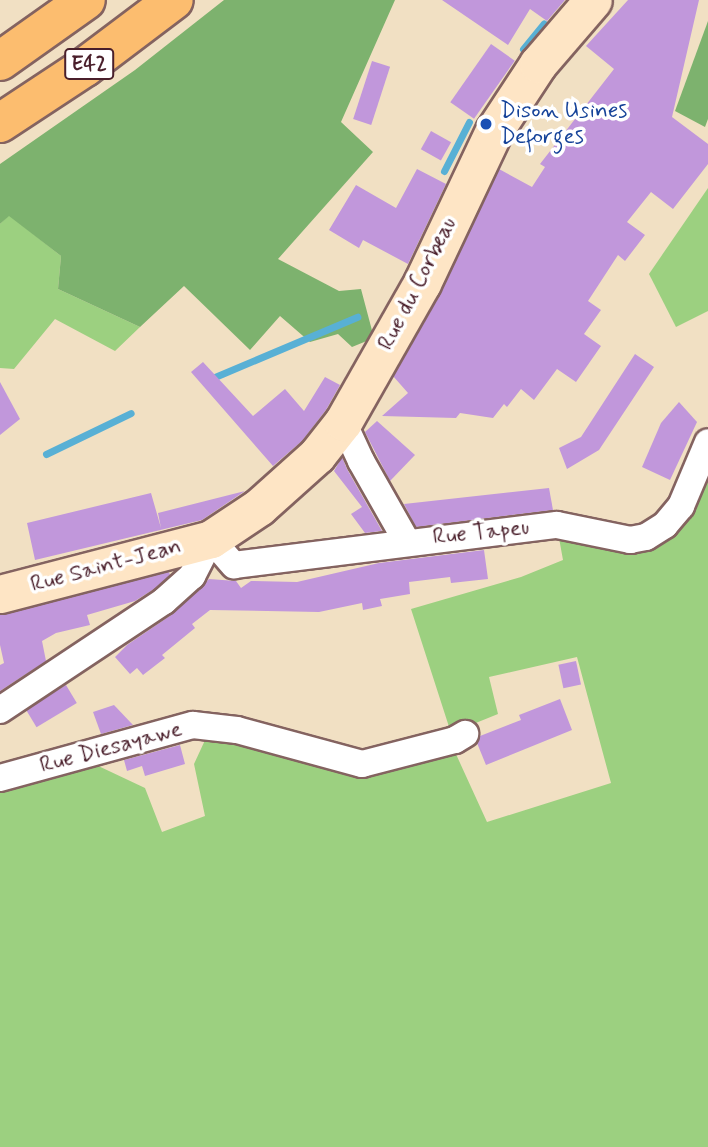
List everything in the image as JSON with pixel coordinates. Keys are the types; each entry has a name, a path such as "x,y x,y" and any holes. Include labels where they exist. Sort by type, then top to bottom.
{"highway":[{"name":"E42","path":"0,61 86,0"},
{"name":"E42","path":"0,123 85,67 174,0"}],"street":[{"name":"Rue du Corbeau","path":"211,539 278,490 317,455 344,422 422,283 494,131 538,64 593,0"},
{"path":"344,422 360,461 407,542"},
{"name":"Rue Tapeu","path":"211,539 234,565 557,525 630,540 646,537 665,525 681,506 708,442"},
{"path":"0,710 164,601 192,576 211,539"},
{"name":"Rue Saint-Jean","path":"0,594 211,539"},
{"name":"Rue Diesayawe","path":"0,778 193,725 237,730 362,764 455,740 465,734"}],"green space":[{"path":"224,0 395,0 341,122 373,152 278,259 339,291 361,289 374,338 352,347 338,334 310,342 280,316 250,350 184,286 140,327 58,289 61,256 9,216 0,224 0,164 135,70"},
{"path":"708,21 708,119 705,127 675,111"},
{"path":"708,188 708,311 676,327 649,274"},
{"path":"9,215 61,256 58,289 140,327 115,351 55,319 14,369 0,368 0,224"},
{"path":"708,482 708,1147 0,1147 0,790 92,763 145,788 162,832 205,816 194,764 206,738 336,765 455,752 487,822 611,783 577,657 489,677 498,714 451,733 411,609 521,577 563,560 559,538 633,555 667,542"}],"building":[{"path":"442,0 565,0 547,21 530,9 508,45"},
{"path":"628,0 699,0 672,117 708,144 708,164 673,209 651,192 627,222 645,235 625,261 618,255 588,301 601,310 584,334 601,346 576,382 557,369 534,400 521,389 507,407 504,404 493,418 460,413 456,418 382,416 408,393 393,376 441,292 499,169 532,187 545,167 540,164 614,69 586,46"},
{"path":"491,44 515,61 474,119 450,102"},
{"path":"372,61 390,67 371,125 353,119"},
{"path":"431,131 451,142 441,161 421,149"},
{"path":"417,169 446,184 408,264 363,240 359,248 329,230 356,185 396,208"},
{"path":"635,354 654,367 599,450 567,469 559,448 581,437"},
{"path":"203,362 253,416 285,389 304,411 325,377 340,385 326,410 302,441 273,466 191,372"},
{"path":"0,382 20,419 0,435"},
{"path":"679,402 697,422 670,480 642,467 661,423"},
{"path":"377,421 415,455 390,481 365,432"},
{"path":"342,457 382,531 365,533 351,514 362,507 334,471"},
{"path":"549,488 553,510 416,527 404,504"},
{"path":"245,491 202,520 35,560 27,523 151,493 161,528 158,513"},
{"path":"484,550 488,579 451,583 450,577 409,582 410,594 380,599 382,606 363,610 362,603 319,612 210,610 192,624 195,628 162,655 165,658 143,675 137,668 130,674 115,657 127,645 174,613 209,579 236,581 241,588 251,581 297,582 379,563"},
{"path":"169,572 170,575 154,589 135,601 87,615 90,625 56,633 42,641 46,661 0,691 0,665 4,663 0,645 0,614"},
{"path":"576,661 581,684 563,688 558,665"},
{"path":"66,685 77,703 37,727 26,709"},
{"path":"560,699 572,730 486,765 477,743 480,736 521,720 519,715"},
{"path":"114,705 133,725 101,734 93,712"},
{"path":"180,745 185,764 145,776 142,766 127,771 124,760"}],"waterway":[{"path":"523,49 544,23"},
{"path":"444,171 469,122"},
{"path":"210,379 357,317"},
{"path":"46,454 131,413"}],"place":[{"name":"Dison Usines Deforges","path":"486,124"}]}
